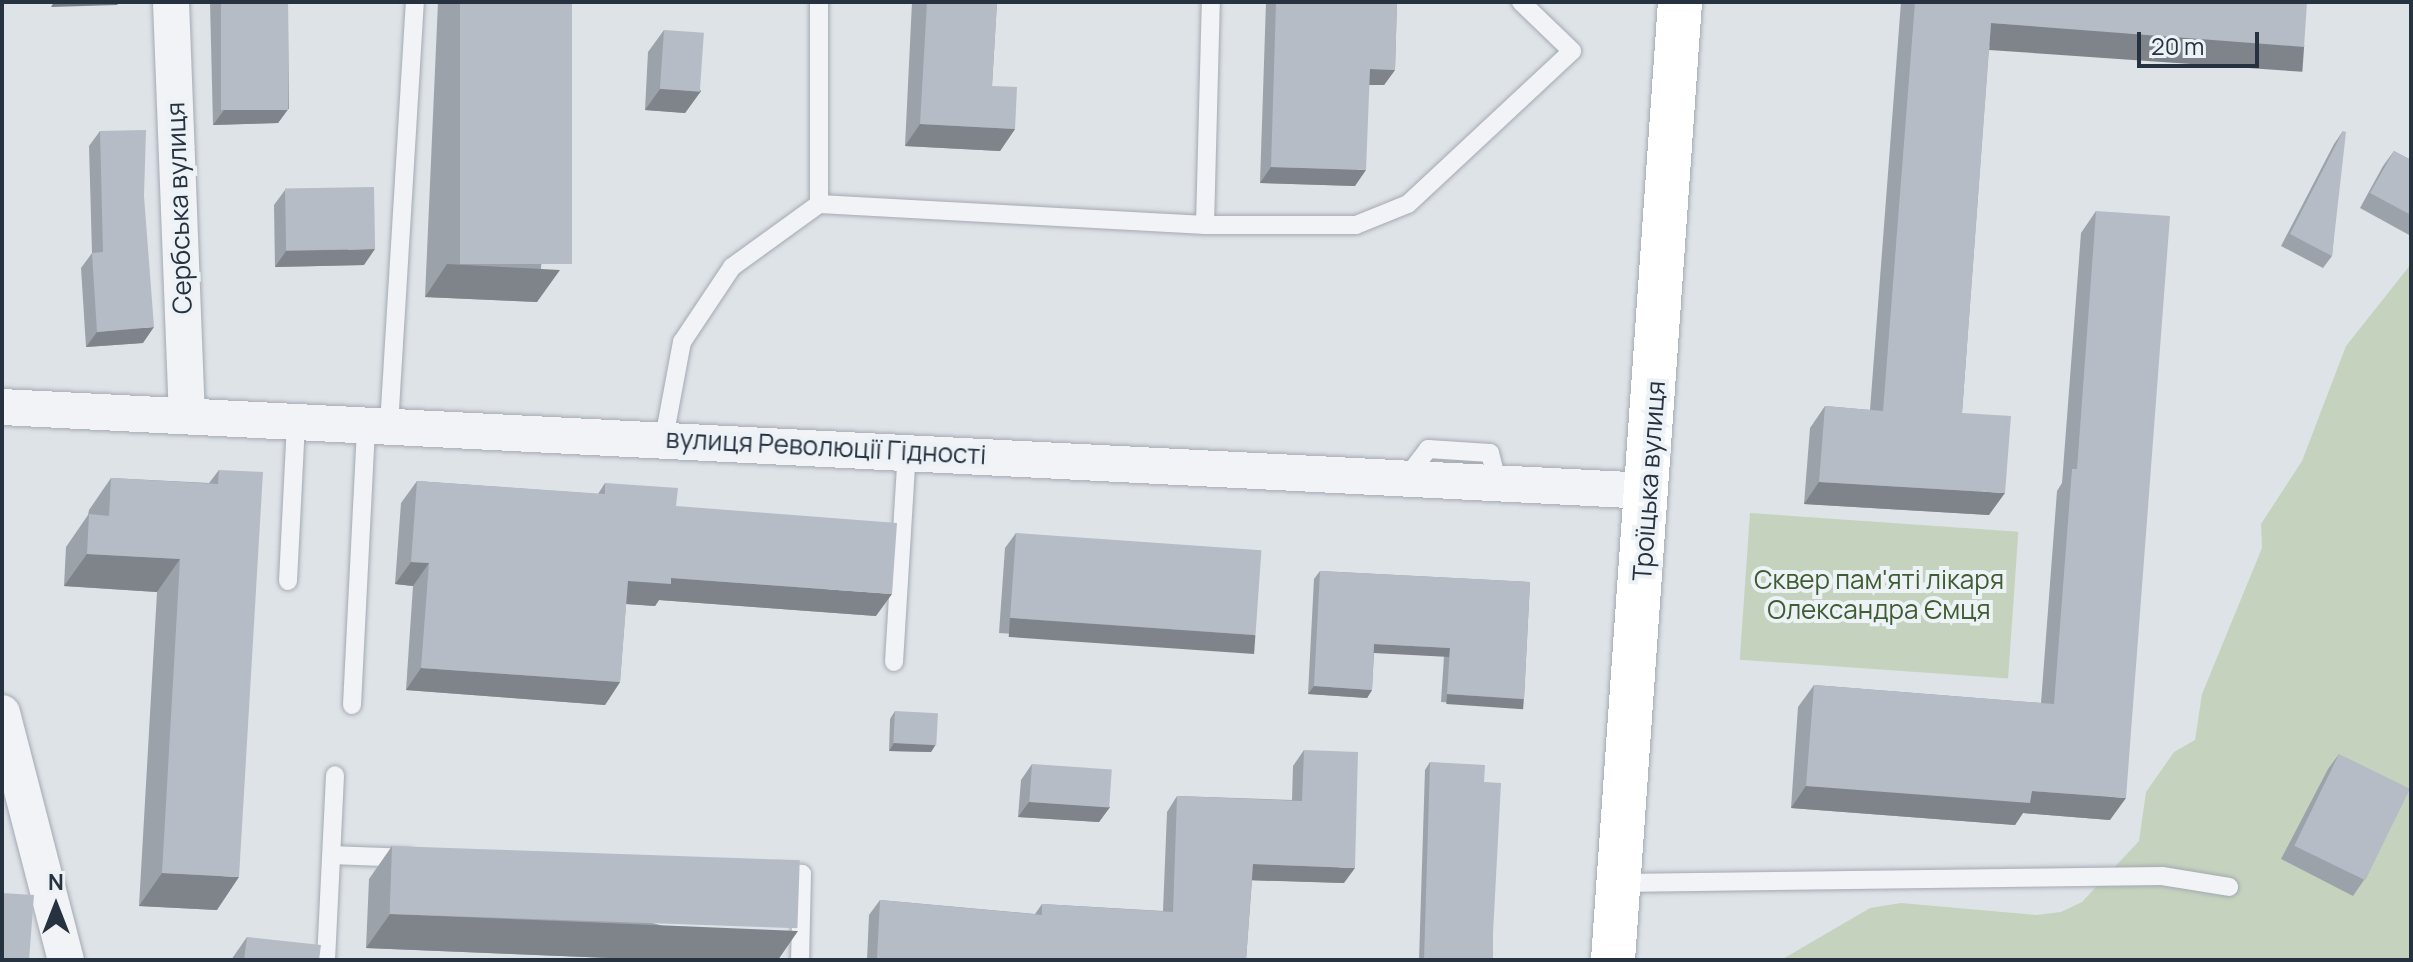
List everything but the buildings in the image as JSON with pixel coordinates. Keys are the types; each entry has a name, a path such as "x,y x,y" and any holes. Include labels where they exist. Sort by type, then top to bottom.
{"main road":[{"name":"Троїцька вулиця","path":"1613,960 1649,491 1680,2"}],"street":[{"name":"Сербська вулиця","path":"171,2 187,415"},
{"name":"вулиця Революції Гідності","path":"2,407 664,438 1649,491"},
{"path":"5,737 66,960"}],"lane":[{"path":"352,705 415,2"},
{"path":"819,2 819,204"},
{"path":"1205,225 1211,2"},
{"path":"664,438 682,342 732,267 819,204 1205,225 1356,225 1408,204 1572,51 1521,2"},
{"path":"288,581 296,421"},
{"path":"894,662 907,452"},
{"path":"326,960 335,775"},
{"path":"332,855 426,859"},
{"path":"755,872 802,874 800,960"},
{"path":"1619,883 2162,876 2229,887"}],"green space":[{"path":"2411,264 2411,960 1781,960 1870,908 1901,903 2036,915 2061,912 2082,902 2139,841 2146,792 2174,752 2195,740 2202,694 2262,548 2261,524 2302,461 2346,346"},
{"name":"Сквер пам'яті лікаря Олександра Ємця","path":"1750,513 2018,532 2008,678 1740,660"}]}
